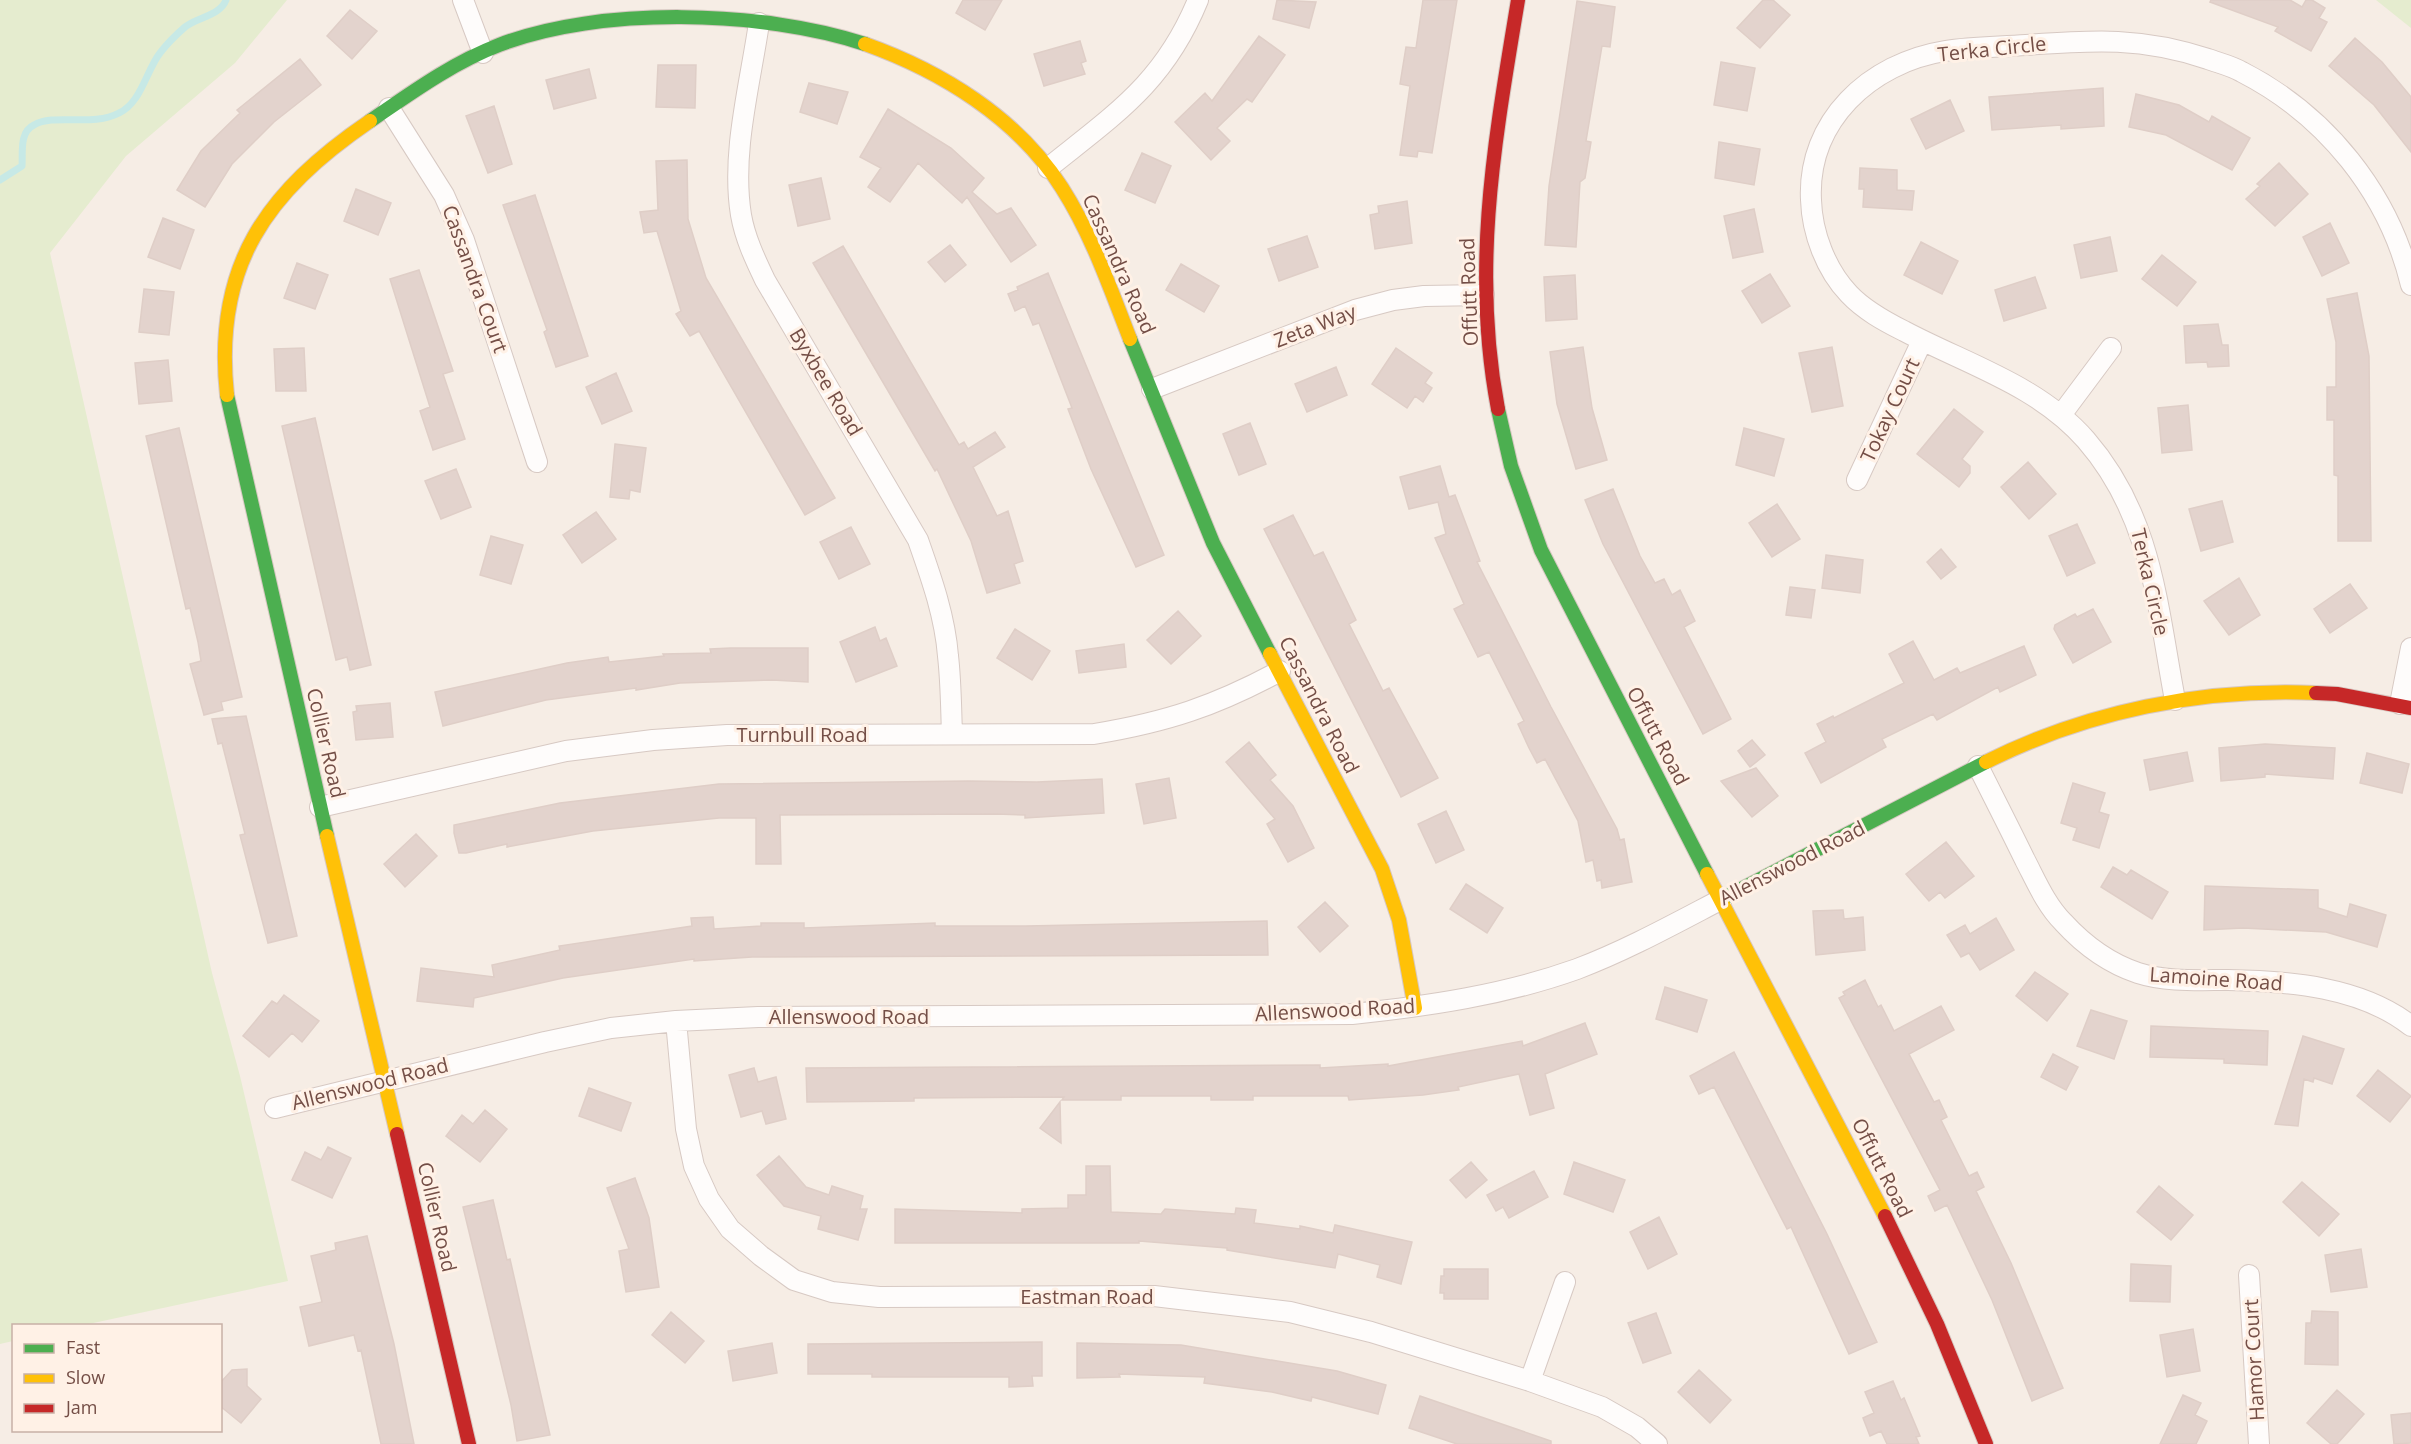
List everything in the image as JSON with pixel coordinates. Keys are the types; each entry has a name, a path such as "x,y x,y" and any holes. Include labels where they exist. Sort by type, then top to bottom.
{"street":[{"path":"463,0 483,53"},
{"path":"1048,168 1125,106 1154,78 1183,32 1198,0"},
{"name":"Offutt Road","path":"1518,0 1489,194 1484,295 1493,385 1511,471 1539,549 1913,1271 1986,1444"},
{"name":"Cassandra Road","path":"389,108 483,53 514,39 593,20 638,16 682,16 759,23 863,43 914,63 971,97 1014,132 1048,168 1071,202 1093,246 1213,543 1382,869 1396,904 1406,939 1415,1008"},
{"name":"Byxbee Road","path":"759,23 741,141 739,176 741,215 750,248 765,280 918,540 933,582 943,621 948,655 952,734"},
{"name":"Terka Circle","path":"2175,700 2141,531 2125,496 2107,466 2061,415 1998,376 1922,341 1873,315 1848,294 1831,270 1816,236 1810,203 1811,173 1819,144 1832,118 1852,94 1878,75 1944,51 2101,40 2145,42 2192,54 2240,70 2285,97 2326,134 2359,170 2386,216 2405,262 2411,285"},
{"name":"Cassandra Court","path":"389,108 444,195 464,240 537,462"},
{"name":"Collier Road","path":"389,108 334,144 303,171 274,204 248,246 232,288 224,330 223,369 229,414 469,1444"},
{"name":"Zeta Way","path":"1152,389 1354,310 1394,300 1424,296 1484,295"},
{"name":"Tokay Court","path":"1857,480 1922,341"},
{"path":"2061,415 2111,348"},
{"path":"2405,706 2411,648"},
{"name":"Turnbull Road","path":"320,807 566,751 653,740 727,735 1094,734 1148,725 1229,698 1280,671"},
{"name":"Allenswood Road","path":"274,1108 556,1039 611,1028 676,1021 758,1017 1352,1014 1415,1008 1470,999 1577,968 1623,950 2024,743 2074,726 2175,700 2275,692 2337,694 2405,706"},
{"name":"Lamoine Road","path":"1978,766 2045,897 2069,928 2109,961 2138,973 2168,979 2272,981 2321,989 2366,1001 2411,1026"},
{"name":"Eastman Road","path":"676,1021 686,1129 694,1166 706,1191 730,1229 794,1280 832,1292 879,1297 1154,1296 1290,1312 1371,1332 1530,1381 1602,1407 1637,1427 1657,1444"},
{"name":"Hamor Court","path":"2249,1275 2259,1444"},
{"path":"1530,1381 1565,1282"}],"green space":[{"path":"0,0 287,0 235,63 126,156 50,253 212,973 240,1076 288,1281 89,1324 12,1324 12,1341 0,1344"},
{"path":"2376,0 2411,0 2411,28"}],"building":[{"path":"963,0 1002,0 985,30 956,13"},
{"path":"1277,0 1316,2 1309,28 1273,19"},
{"path":"1423,0 1457,0 1432,153 1418,151 1417,157 1400,155 1410,86 1400,84 1406,47 1416,48"},
{"path":"1763,0 1773,0 1790,15 1760,48 1737,28"},
{"path":"2211,0 2290,0 2302,7 2306,0 2312,0 2325,8 2319,18 2327,22 2311,51 2275,31 2278,27 2210,2"},
{"path":"1577,1 1615,7 1610,47 1602,46 1586,141 1591,142 1585,178 1580,182 1576,247 1545,245 1549,186"},
{"path":"350,10 377,31 352,59 327,36"},
{"path":"1259,36 1285,55 1252,102 1247,99 1217,128 1230,141 1211,160 1175,122 1205,93 1212,101"},
{"path":"2355,38 2382,62 2411,97 2411,152 2374,105 2329,66"},
{"path":"1080,41 1086,61 1081,63 1085,74 1044,86 1034,54"},
{"path":"300,59 321,85 274,122 232,164 205,207 177,190 201,151 240,113 237,110"},
{"path":"1721,62 1755,68 1747,111 1714,105"},
{"path":"658,65 696,65 695,108 656,107"},
{"path":"589,69 596,98 554,109 546,80"},
{"path":"809,83 848,92 837,124 800,112"},
{"path":"2103,88 2104,126 2061,129 2061,125 1992,130 1989,97"},
{"path":"2136,94 2179,105 2209,122 2212,116 2250,138 2232,170 2166,135 2129,127"},
{"path":"1950,100 1964,131 1926,149 1911,119"},
{"path":"494,106 512,164 488,173 466,116"},
{"path":"888,109 951,148 984,178 972,192 997,214 1011,208 1036,245 1011,262 967,197 962,203 918,163 890,202 868,187 881,168 860,157"},
{"path":"1719,142 1760,149 1754,185 1715,178"},
{"path":"1142,153 1171,166 1155,203 1125,190"},
{"path":"687,160 688,219 706,278 835,498 805,515 699,331 690,336 676,314 681,311 657,231 644,233 640,212 658,210 656,161"},
{"path":"2279,163 2308,194 2275,226 2246,199 2260,186 2257,184"},
{"path":"1860,168 1897,170 1897,190 1914,191 1912,210 1863,207 1864,189 1859,189"},
{"path":"821,178 830,219 798,226 789,185"},
{"path":"356,189 391,203 378,235 344,221"},
{"path":"535,195 588,356 556,367 544,332 547,330 503,205"},
{"path":"1407,201 1412,243 1375,249 1370,215 1379,213 1378,206"},
{"path":"1754,209 1763,252 1733,258 1724,216"},
{"path":"163,218 194,230 180,269 148,257"},
{"path":"2330,223 2349,263 2322,276 2303,237"},
{"path":"1307,236 1318,267 1279,281 1268,249"},
{"path":"2110,237 2117,271 2081,278 2074,245"},
{"path":"1921,242 1958,261 1942,294 1904,275"},
{"path":"950,245 966,265 945,282 928,262"},
{"path":"843,246 959,445 964,442 968,449 995,432 1005,447 973,467 997,516 1008,511 1023,561 1014,564 1020,583 987,593 971,541 937,469 935,471 813,263"},
{"path":"2162,255 2196,282 2177,306 2142,279"},
{"path":"297,263 328,275 315,309 284,298"},
{"path":"1181,264 1219,286 1204,312 1166,290"},
{"path":"419,270 453,371 443,374 465,439 433,450 420,411 430,407 390,279"},
{"path":"1048,273 1164,555 1136,567 1091,469 1068,409 1072,408 1039,323 1033,325 1025,306 1015,311 1008,294 1018,290 1017,287"},
{"path":"1770,274 1790,306 1762,323 1742,291"},
{"path":"1575,275 1577,319 1546,321 1544,277"},
{"path":"2035,277 2046,308 2004,321 1995,290"},
{"path":"144,289 174,292 169,335 139,332"},
{"path":"2357,293 2369,356 2371,541 2338,541 2338,476 2334,475 2334,420 2327,420 2327,387 2336,387 2336,342 2327,299"},
{"path":"2218,324 2222,345 2228,345 2229,366 2208,367 2207,362 2186,363 2184,326"},
{"path":"1583,347 1592,408 1607,460 1576,469 1557,404 1550,352"},
{"path":"1832,347 1843,406 1812,412 1799,353"},
{"path":"304,348 306,391 276,391 274,349"},
{"path":"1396,348 1432,373 1425,383 1432,388 1423,402 1415,396 1407,408 1372,384"},
{"path":"168,360 172,401 139,404 135,363"},
{"path":"1336,367 1347,395 1307,412 1295,384"},
{"path":"616,373 632,411 602,424 586,387"},
{"path":"2188,405 2192,450 2162,453 2158,408"},
{"path":"1954,409 1983,432 1962,459 1970,466 1970,473 1959,487 1917,454"},
{"path":"315,418 371,665 350,670 347,657 336,660 282,426"},
{"path":"1250,423 1266,464 1239,475 1223,434"},
{"path":"179,428 242,697 221,702 223,710 204,715 190,664 201,661 198,642 190,608 186,609 146,436"},
{"path":"1744,428 1784,439 1774,476 1736,465"},
{"path":"615,444 646,448 640,492 630,490 629,499 610,497"},
{"path":"2028,462 2056,494 2029,519 2001,487"},
{"path":"1440,466 1449,497 1455,495 1480,561 1477,562 1617,829 1620,840 1624,839 1632,882 1602,888 1601,880 1597,881 1593,860 1586,862 1578,821 1545,759 1537,763 1529,748 1518,724 1524,721 1489,652 1478,657 1454,609 1464,604 1435,538 1446,534 1438,502 1409,509 1400,477"},
{"path":"456,469 471,507 441,519 425,481"},
{"path":"1613,489 1640,556 1655,583 1664,579 1672,595 1680,590 1695,621 1684,627 1731,719 1703,734 1603,544 1585,500"},
{"path":"2222,501 2233,542 2201,551 2189,509"},
{"path":"1777,504 1800,539 1772,557 1749,523"},
{"path":"596,512 616,539 582,563 563,535"},
{"path":"1293,515 1314,556 1323,552 1356,620 1349,624 1383,691 1389,688 1438,778 1401,797 1264,529"},
{"path":"2077,524 2095,563 2067,576 2049,536"},
{"path":"851,527 870,564 839,579 820,542"},
{"path":"491,536 523,545 511,584 480,575"},
{"path":"1941,549 1956,567 1941,579 1927,562"},
{"path":"1826,555 1863,560 1860,593 1822,588"},
{"path":"2239,578 2260,615 2229,635 2204,601"},
{"path":"2350,584 2367,608 2330,633 2314,609"},
{"path":"1790,587 1815,590 1811,618 1786,615"},
{"path":"2093,609 2111,642 2073,663 2054,629 2055,625 2075,614 2077,617"},
{"path":"1178,611 1201,636 1171,664 1147,640"},
{"path":"875,627 880,641 886,638 897,666 856,682 840,642"},
{"path":"1015,629 1050,651 1032,680 997,658"},
{"path":"1913,641 1934,680 1957,668 1960,673 2024,646 2036,675 2000,692 1998,687 1937,720 1933,714 1882,739 1886,747 1821,783 1805,753 1826,742 1817,724 1833,716 1834,718 1904,683 1889,654"},
{"path":"1124,644 1126,667 1079,673 1076,651"},
{"path":"808,648 808,682 772,680 680,683 636,690 636,688 546,700 443,726 435,692 567,663 608,657 609,662 664,656 663,654 711,653 710,649"},
{"path":"390,703 393,737 356,740 353,712 357,711 356,706"},
{"path":"246,716 297,936 268,943 240,835 245,834 222,743 218,744 212,719"},
{"path":"1752,740 1765,755 1750,767 1738,751"},
{"path":"1249,742 1276,775 1270,780 1293,806 1314,848 1288,862 1267,824 1275,819 1226,762"},
{"path":"2265,744 2335,748 2333,779 2265,774 2265,777 2221,781 2219,748"},
{"path":"2187,752 2193,781 2150,790 2144,760"},
{"path":"2367,753 2409,764 2402,793 2360,783"},
{"path":"1756,768 1778,796 1752,817 1721,781"},
{"path":"1169,778 1176,818 1144,824 1136,784"},
{"path":"1102,779 1104,813 1025,818 1025,815 996,814 780,815 781,864 756,864 756,818 719,818 593,831 507,847 507,844 466,853 459,853 454,833 454,825 560,803 719,784 1037,782"},
{"path":"2073,783 2105,793 2099,812 2109,815 2099,848 2073,840 2077,828 2061,823"},
{"path":"1446,811 1464,850 1436,863 1418,824"},
{"path":"416,834 437,856 405,887 384,864"},
{"path":"1946,842 1974,876 1945,898 1940,892 1929,901 1906,874"},
{"path":"2113,867 2127,875 2131,870 2168,892 2152,919 2101,887"},
{"path":"1466,884 1503,908 1487,933 1450,909"},
{"path":"2205,886 2318,890 2318,908 2347,917 2350,904 2386,915 2377,947 2326,932 2243,928 2204,930"},
{"path":"1325,902 1348,926 1320,952 1298,927"},
{"path":"1843,910 1844,919 1863,917 1865,950 1816,955 1813,911"},
{"path":"713,917 714,929 761,926 761,923 804,923 804,928 935,923 935,926 1026,926 1267,921 1268,955 752,957 694,961 694,959 563,978 474,998 473,1007 417,1001 421,968 494,977 492,965 560,950 559,946 692,926 691,918"},
{"path":"1996,918 2014,950 1980,970 1969,953 1961,957 1947,935 1965,925 1970,934"},
{"path":"2035,972 2068,994 2047,1021 2016,996"},
{"path":"1865,980 1878,1007 1881,1005 1894,1031 1941,1006 1954,1030 1909,1054 1934,1102 1939,1100 1947,1117 1941,1120 1969,1176 1977,1172 1984,1187 1976,1191 2011,1263 2063,1388 2032,1401 1992,1300 1947,1205 1935,1211 1928,1196 1940,1190 1839,998 1845,995 1843,992"},
{"path":"1665,987 1707,1000 1697,1032 1656,1019"},
{"path":"284,995 319,1021 302,1042 292,1033 269,1057 243,1036 272,1001 277,1004"},
{"path":"2091,1010 2127,1021 2114,1059 2077,1046"},
{"path":"1585,1023 1597,1054 1545,1074 1554,1108 1530,1115 1519,1074 1458,1087 1459,1090 1349,1100 1348,1096 1253,1096 1253,1100 1211,1100 1211,1096 1121,1096 1121,1100 1062,1100 1064,1097 914,1098 914,1101 807,1102 806,1068 1320,1065 1320,1068 1388,1064 1388,1066 1522,1041 1523,1046"},
{"path":"2151,1026 2268,1031 2267,1065 2224,1063 2224,1059 2150,1057"},
{"path":"2303,1036 2344,1049 2332,1084 2314,1078 2313,1082 2304,1079 2298,1126 2275,1124"},
{"path":"1734,1052 1827,1234 1877,1342 1849,1354 1791,1227 1787,1229 1714,1087 1699,1094 1690,1076"},
{"path":"2053,1054 2078,1067 2066,1090 2041,1077"},
{"path":"754,1068 758,1082 776,1077 786,1119 766,1124 762,1111 741,1117 729,1075"},
{"path":"2378,1070 2411,1096 2390,1122 2357,1096"},
{"path":"589,1088 631,1103 621,1131 579,1116"},
{"path":"1060,1102 1061,1143 1040,1128"},
{"path":"485,1110 507,1129 480,1162 446,1136 462,1115 473,1124"},
{"path":"328,1147 351,1158 332,1198 292,1180 305,1152 321,1160"},
{"path":"779,1156 806,1187 829,1195 832,1186 863,1196 860,1209 867,1209 858,1240 818,1229 821,1216 784,1206 757,1175"},
{"path":"1471,1162 1487,1180 1466,1198 1450,1180"},
{"path":"1574,1162 1625,1180 1613,1212 1564,1194"},
{"path":"1086,1166 1110,1166 1111,1212 1161,1214 1165,1209 1235,1214 1236,1208 1256,1210 1254,1223 1300,1229 1300,1226 1333,1233 1335,1225 1412,1242 1401,1284 1377,1277 1380,1265 1338,1254 1335,1268 1227,1250 1227,1248 1139,1241 1139,1243 895,1243 895,1209 1022,1213 1022,1209 1068,1208 1068,1195 1086,1195"},
{"path":"1534,1171 1548,1197 1509,1218 1503,1207 1496,1211 1487,1195"},
{"path":"635,1178 649,1218 659,1287 626,1292 619,1251 629,1249 607,1188"},
{"path":"2302,1182 2339,1214 2319,1236 2283,1202"},
{"path":"2159,1186 2193,1215 2171,1240 2137,1212"},
{"path":"493,1200 507,1260 510,1259 550,1435 517,1441 511,1405 463,1207"},
{"path":"1659,1217 1677,1254 1648,1269 1630,1232"},
{"path":"367,1236 394,1344 414,1444 381,1444 361,1350 358,1351 354,1335 309,1346 300,1307 322,1302 311,1256 336,1250 335,1243"},
{"path":"2361,1249 2367,1287 2331,1292 2325,1255"},
{"path":"2131,1264 2171,1266 2170,1302 2130,1301"},
{"path":"1444,1269 1488,1269 1488,1299 1444,1299 1444,1293 1440,1293 1441,1276 1444,1276"},
{"path":"2312,1311 2338,1312 2338,1365 2305,1364 2306,1323 2311,1323"},
{"path":"671,1312 704,1341 685,1363 652,1335"},
{"path":"1656,1313 1671,1353 1643,1363 1628,1323"},
{"path":"2193,1329 2200,1371 2167,1377 2160,1335"},
{"path":"1042,1342 1042,1376 1032,1376 1033,1386 1009,1387 1009,1377 872,1377 872,1374 808,1374 808,1344"},
{"path":"772,1343 777,1373 733,1381 728,1351"},
{"path":"1077,1343 1181,1345 1337,1371 1386,1385 1378,1414 1312,1397 1311,1401 1272,1392 1204,1383 1205,1377 1119,1374 1120,1377 1077,1378"},
{"path":"247,1369 247,1386 261,1399 241,1423 222,1408 222,1381 232,1370"},
{"path":"1699,1370 1731,1400 1710,1423 1678,1392"},
{"path":"1893,1381 1901,1400 1904,1398 1920,1436 1916,1437 1919,1444 1887,1444 1881,1431 1870,1436 1863,1418 1874,1413 1865,1392"},
{"path":"2337,1390 2364,1414 2337,1444 2331,1444 2307,1423"},
{"path":"2183,1395 2201,1403 2195,1415 2207,1421 2196,1444 2160,1444"},
{"path":"1420,1396 1551,1441 1551,1444 1457,1444 1409,1428"},
{"path":"2411,1413 2411,1443 2394,1444 2391,1415"}],"waterway":[{"path":"0,180 22,166 24,138 29,128 34,125 52,120 109,117 127,108 138,94 155,60 168,43 190,24 219,10 226,0"}],"traffic: fast":[{"path":"370,121 432,79 482,52 540,32 584,24 681,17 731,19 779,24 865,44"},
{"path":"1130,339 1213,543 1270,654"},
{"path":"227,395 327,836"},
{"path":"1498,409 1511,466 1541,550 1707,874"},
{"path":"1722,899 1986,762"}],"traffic: slow":[{"path":"865,44 922,68 975,100 1000,119 1044,163 1062,188 1082,224 1100,262 1130,339"},
{"path":"227,395 225,349 229,308 239,270 254,236 275,205 302,176 333,148 370,121"},
{"path":"1270,654 1382,869 1399,920 1415,1008"},
{"path":"1986,762 2064,729 2146,706 2231,694 2316,693"},
{"path":"327,836 397,1134"},
{"path":"1707,874 1885,1216"}],"traffic: jam":[{"path":"1498,409 1490,357 1486,305 1486,254 1494,153 1518,0"},
{"path":"2316,693 2337,694 2411,708"},
{"path":"397,1134 469,1444"},
{"path":"1885,1216 1937,1324 1986,1444"}]}
